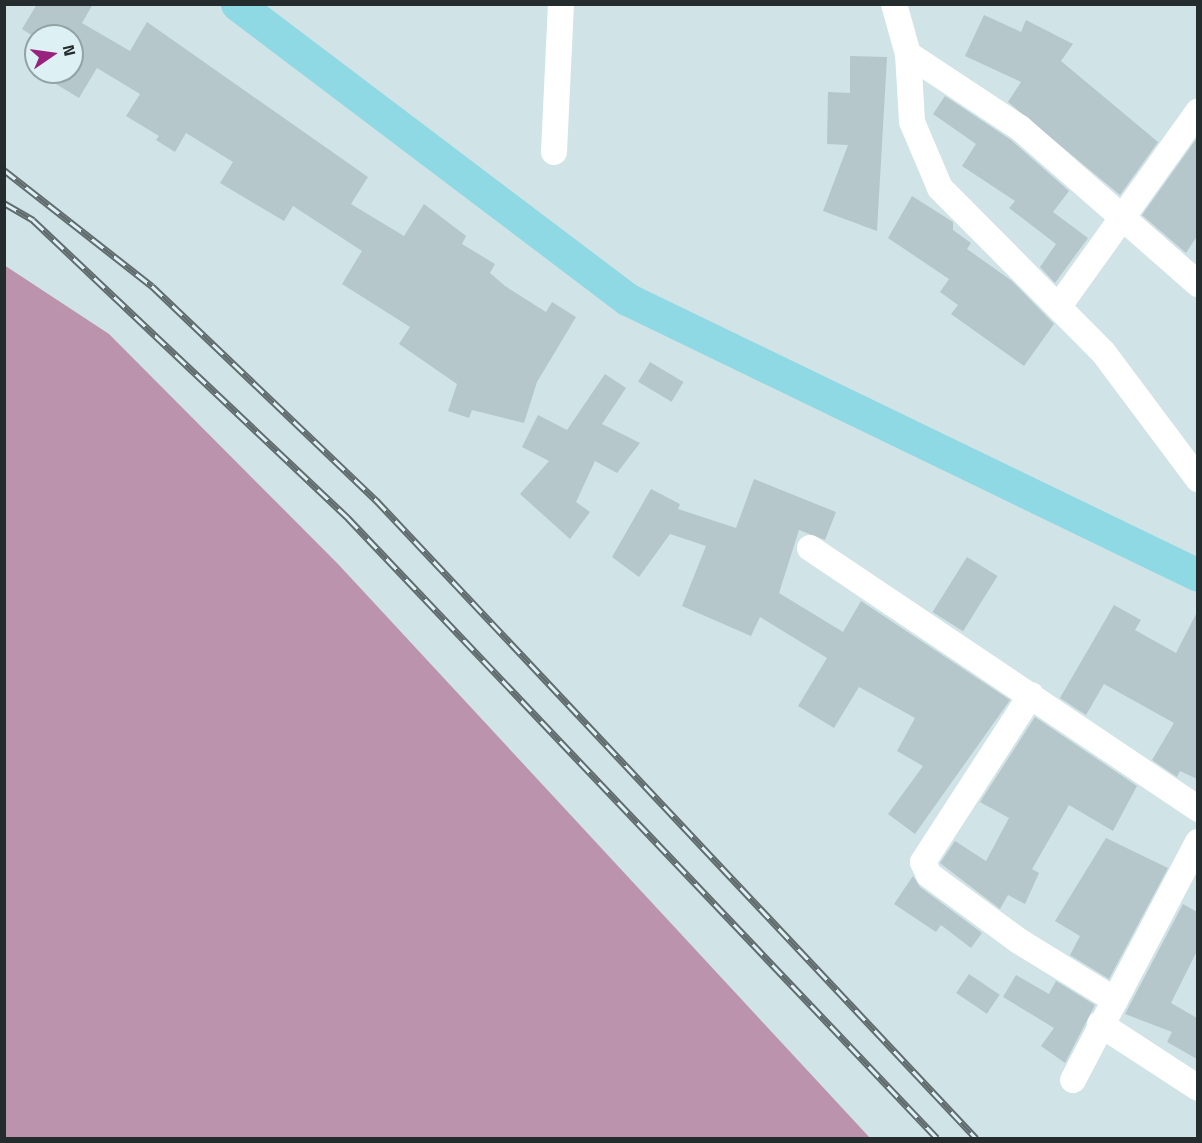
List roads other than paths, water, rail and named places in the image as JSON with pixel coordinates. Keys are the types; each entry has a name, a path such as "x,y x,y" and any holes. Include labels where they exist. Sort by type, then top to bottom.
{"main road":[{"path":"237,4 627,299 1197,575"}],"street":[{"path":"554,152 561,4"},
{"path":"894,4 908,54 912,122 940,188 1025,278 1059,306 1142,400 1197,479"},
{"path":"908,54 1020,128 1197,284"},
{"path":"1059,306 1119,216 1197,112"},
{"path":"810,548 1197,809"},
{"path":"1031,695 923,862 929,874 1019,941 1115,1000"},
{"path":"1073,1080 1100,1024 1115,1000 1197,842"},
{"path":"1100,1024 1197,1088"}],"railway":[{"path":"4,170 152,286 376,500 976,1138"},
{"path":"4,203 33,220 348,518 937,1138"}]}
